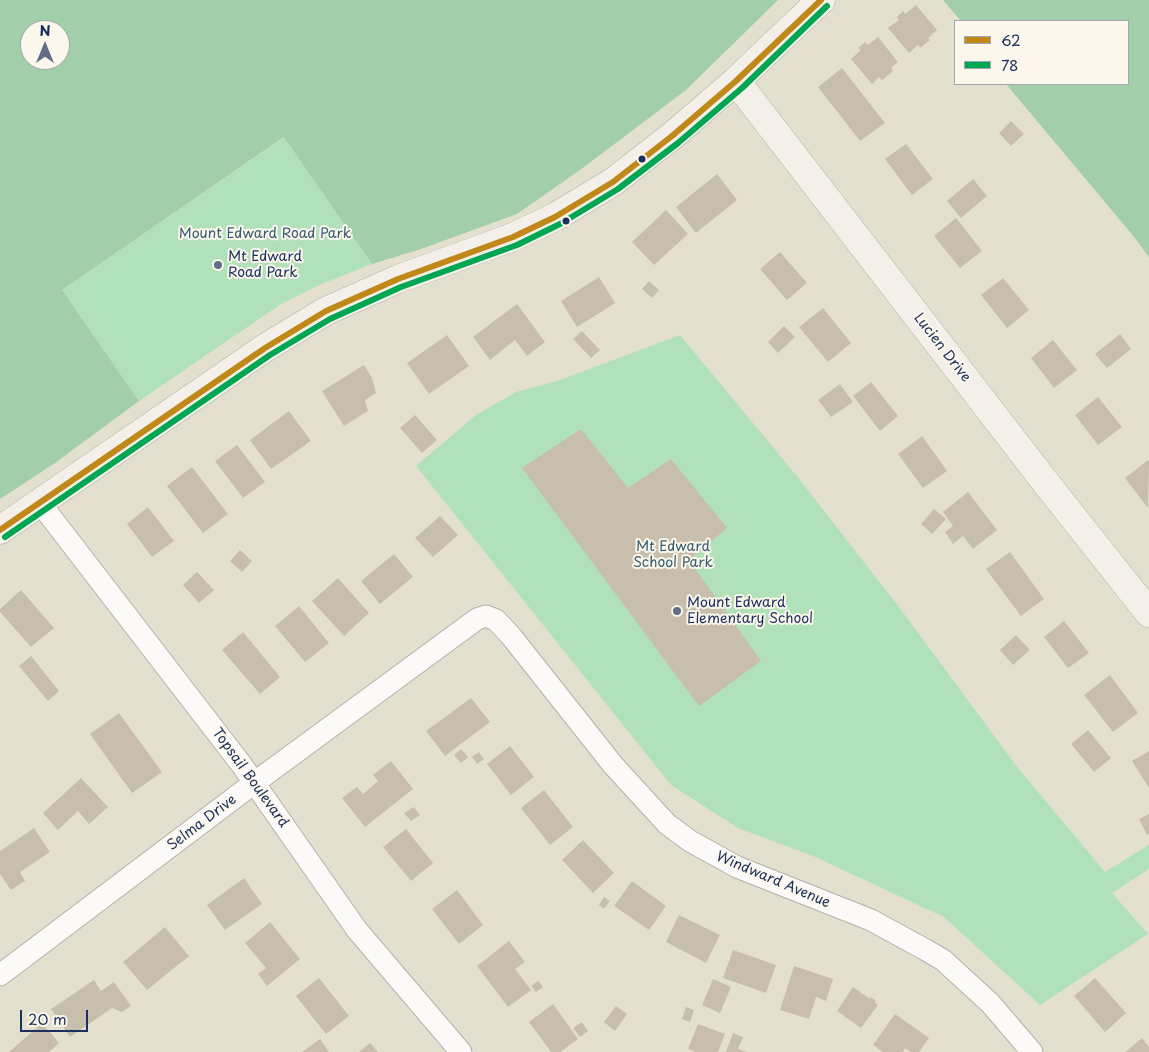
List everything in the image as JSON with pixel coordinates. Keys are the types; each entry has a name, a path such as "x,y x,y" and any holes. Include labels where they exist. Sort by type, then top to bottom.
{"street":[{"path":"0,530 265,348 326,311 398,279 513,237 555,217 613,182 672,136 736,81 821,0"},
{"name":"Lucien Drive","path":"736,81 1149,613"},
{"name":"Topsail Boulevard","path":"40,503 254,783 357,930 461,1052"},
{"name":"Windward Avenue","path":"478,619 486,616 491,618 507,631 613,765 666,824 690,841 737,868 871,920 943,960 990,1003 1032,1052"},
{"name":"Selma Drive","path":"0,974 254,783 478,619"}],"green space":[{"path":"0,0 778,0 686,90 580,170 517,214 421,249 372,264 284,137 62,290 139,401 55,463 0,499"},
{"path":"943,0 1149,0 1149,257 1007,85 1129,85 1129,20 960,20"},
{"name":"Mount Edward Road Park","path":"285,137 372,264 319,285 281,304 139,401 62,290"},
{"name":"Mt Edward School Park","path":"680,335 796,475 899,607 1018,768 1105,872 1149,845 1149,869 1112,893 1148,934 1040,1005 944,917 813,856 738,828 671,785 416,466 476,415 516,392 560,380"}],"building":[{"path":"916,5 937,30 928,38 930,40 920,48 918,45 909,53 888,28 899,20 897,17 903,11 905,14"},
{"path":"878,37 898,62 891,68 893,71 882,80 879,77 872,84 851,59 861,50 858,48 865,42 868,45"},
{"path":"842,68 885,123 860,141 818,87"},
{"path":"1011,121 1024,134 1011,146 999,133"},
{"path":"906,144 933,179 912,195 885,159"},
{"path":"717,174 737,200 696,233 676,207"},
{"path":"973,179 987,196 961,218 947,201"},
{"path":"666,210 688,234 654,265 632,242"},
{"path":"956,218 982,251 960,268 934,236"},
{"path":"780,252 807,283 787,300 760,269"},
{"path":"599,277 615,303 577,327 561,301"},
{"path":"1003,278 1029,310 1007,328 981,295"},
{"path":"649,281 659,290 652,298 642,289"},
{"path":"517,304 545,342 527,356 515,340 490,360 473,337"},
{"path":"823,308 851,343 828,362 799,327"},
{"path":"784,326 795,337 778,353 768,342"},
{"path":"582,331 600,350 591,358 573,339"},
{"path":"1120,334 1131,349 1107,368 1095,354"},
{"path":"447,335 469,366 429,394 407,363"},
{"path":"1053,340 1077,370 1054,388 1031,358"},
{"path":"364,365 372,378 376,393 365,400 368,411 344,426 322,391"},
{"path":"871,382 898,416 880,431 853,396"},
{"path":"840,384 853,402 831,417 818,400"},
{"path":"1098,397 1122,427 1098,445 1075,415"},
{"path":"289,411 311,441 271,469 250,440"},
{"path":"415,415 437,440 422,453 400,428"},
{"name":"Mount Edward Elementary School","path":"581,429 628,488 671,459 727,528 689,560 761,661 699,706 522,468"},
{"path":"922,436 947,471 923,488 898,454"},
{"path":"237,445 265,482 243,498 215,461"},
{"path":"1148,460 1149,462 1148,508 1125,478"},
{"path":"192,467 228,514 203,533 167,486"},
{"path":"968,492 997,530 973,549 963,536 953,544 945,532 953,526 943,512"},
{"path":"148,507 174,541 152,557 127,524"},
{"path":"934,509 946,519 932,534 921,524"},
{"path":"440,516 458,535 433,557 415,538"},
{"path":"240,550 252,561 242,572 230,561"},
{"path":"1010,552 1044,599 1021,616 986,569"},
{"path":"394,554 413,577 380,604 361,581"},
{"path":"197,572 214,590 199,603 183,585"},
{"path":"338,578 369,613 344,636 312,601"},
{"path":"21,590 54,628 31,647 0,612 0,609"},
{"path":"299,606 329,643 305,662 275,626"},
{"path":"1064,621 1089,653 1068,668 1044,637"},
{"path":"243,632 280,677 260,694 222,650"},
{"path":"1016,635 1030,650 1013,665 1000,650"},
{"path":"31,656 59,691 48,701 19,666"},
{"path":"1110,675 1138,713 1113,732 1084,695"},
{"path":"471,698 490,722 445,756 426,731"},
{"path":"119,713 162,772 132,793 90,734"},
{"path":"1088,730 1111,758 1094,772 1071,744"},
{"path":"510,746 534,777 511,795 487,764"},
{"path":"461,749 468,757 461,763 454,755"},
{"path":"1149,751 1149,788 1132,761"},
{"path":"479,752 484,759 477,764 472,757"},
{"path":"391,761 413,789 365,827 342,798 357,787 363,794 378,781 373,775"},
{"path":"81,778 108,807 89,824 78,811 58,830 43,813"},
{"path":"544,790 573,827 550,845 521,808"},
{"path":"414,807 420,815 411,821 404,813"},
{"path":"1149,814 1149,834 1147,835 1139,819"},
{"path":"34,828 50,852 20,872 25,881 11,890 0,874 0,851"},
{"path":"406,829 433,863 411,881 383,847"},
{"path":"583,840 614,873 593,893 562,860"},
{"path":"244,878 262,904 225,930 207,905"},
{"path":"632,881 666,906 649,930 614,906"},
{"path":"457,890 483,925 459,944 432,909"},
{"path":"604,897 610,901 604,909 599,905"},
{"path":"679,915 720,935 706,963 666,942"},
{"path":"270,922 300,959 267,986 258,974 266,968 245,943"},
{"path":"165,927 189,956 147,990 123,962"},
{"path":"509,941 525,962 515,969 531,990 508,1007 477,966"},
{"path":"733,950 776,965 766,993 723,978"},
{"path":"794,966 833,979 826,1001 816,997 809,1019 780,1010"},
{"path":"319,978 349,1016 326,1034 296,996"},
{"path":"1095,978 1126,1013 1105,1032 1074,996"},
{"path":"713,979 731,987 720,1013 702,1005"},
{"path":"94,980 101,991 114,982 131,1006 122,1012 112,1008 70,1037 51,1009"},
{"path":"538,981 543,987 536,992 531,986"},
{"path":"853,987 870,999 871,997 878,1005 861,1028 837,1011"},
{"path":"553,1004 578,1039 560,1052 551,1052 529,1022"},
{"path":"616,1006 627,1014 615,1031 604,1022"},
{"path":"686,1007 694,1010 690,1022 682,1019"},
{"path":"895,1014 929,1038 919,1052 911,1052 905,1048 903,1052 883,1052 873,1045"},
{"path":"582,1022 588,1031 580,1037 573,1028"},
{"path":"42,1023 59,1043 49,1052 9,1052"},
{"path":"698,1024 725,1034 718,1052 695,1052 688,1049"},
{"path":"733,1033 743,1037 738,1049 747,1052 726,1052"},
{"path":"1142,1038 1149,1047 1149,1052 1125,1052"},
{"path":"320,1039 329,1052 302,1052"},
{"path":"370,1043 378,1052 359,1052"}],"transit line":[{"name":"62","path":"0,530 265,348 326,311 398,279 513,237 555,217 613,182 672,136 736,81 821,0"},
{"name":"78","path":"5,537 270,355 330,319 401,287 517,245 560,224 618,189 678,143 742,88 827,6"}],"place":[{"name":"Mt Edward Road Park","path":"218,265"},
{"name":"Mount Edward Elementary School","path":"677,611"}]}
